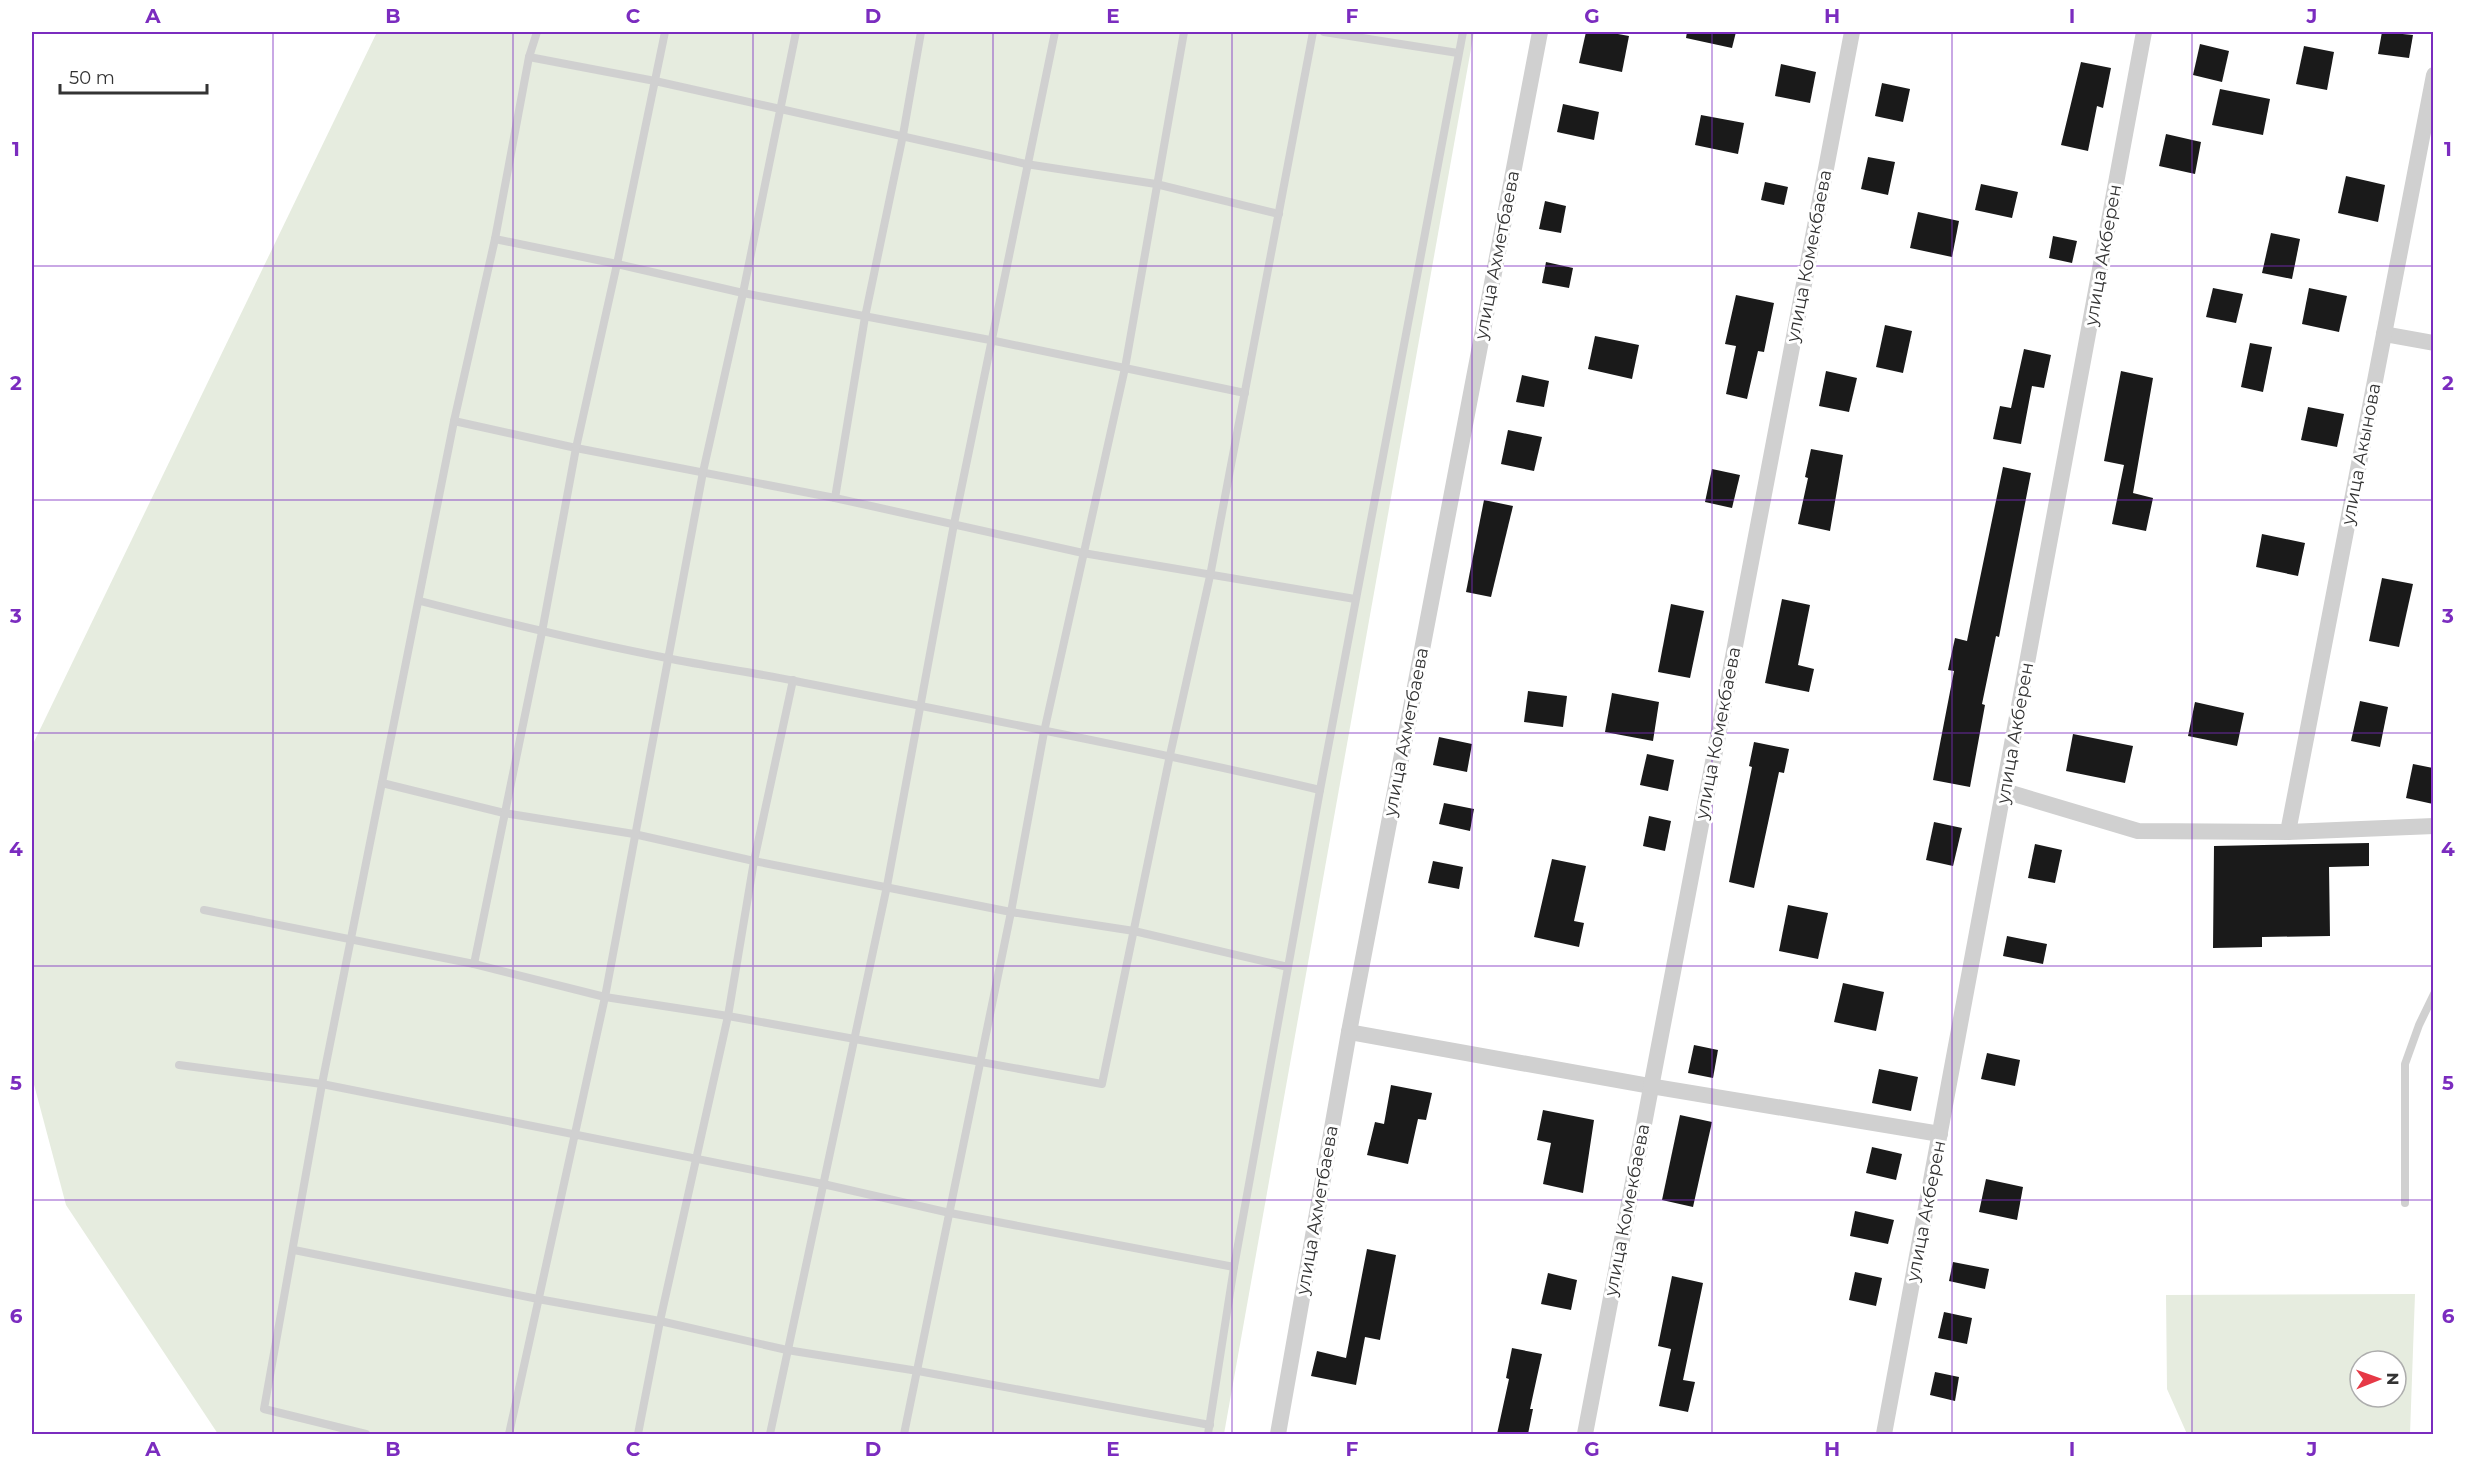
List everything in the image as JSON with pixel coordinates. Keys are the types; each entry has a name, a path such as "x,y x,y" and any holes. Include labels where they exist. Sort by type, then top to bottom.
{"street":[{"name":"улица Ахметбаева","path":"1278,1434 1349,1032 1540,32"},
{"name":"улица Комекбаева","path":"1584,1434 1852,32"},
{"name":"улица Акберен","path":"1884,1434 2144,32"},
{"name":"улица Акынова","path":"2288,832 2433,75"},
{"path":"2384,334 2433,343"},
{"path":"2004,791 2138,831 2288,832 2433,826"},
{"path":"1349,1032 1650,1086 1940,1134"}],"lane":[{"path":"366,1434 264,1408 322,1084 420,601 454,421 495,239 529,57 537,32"},
{"path":"474,964 542,632 576,448 665,32"},
{"path":"509,1434 604,997 703,472 743,293 796,32"},
{"path":"836,498 866,317 903,135 921,32"},
{"path":"770,1434 887,886 918,707 990,340 1054,32"},
{"path":"904,1434 981,1063 1044,732 1125,368 1184,32"},
{"path":"204,910 474,964 604,997 728,1016 1102,1084 1170,755 1210,576 1313,32"},
{"path":"1324,32 1458,53"},
{"path":"1208,1434 1234,1266 1354,599 1463,32"},
{"path":"529,57 782,108 1026,164 1156,184 1279,214"},
{"path":"495,239 743,293 990,340 1245,393"},
{"path":"454,421 576,448 836,498 1083,553 1354,599"},
{"path":"420,601 542,632 1170,755 1320,790"},
{"path":"638,1434 660,1321 728,1016 754,861 793,680"},
{"path":"382,783 504,813 634,834 754,861 1011,912 1134,931 1288,967"},
{"path":"2405,1203 2405,1064 2433,994"},
{"path":"178,1065 322,1084 823,1184 950,1213 1234,1266"},
{"path":"294,1250 660,1321 787,1350 918,1371 1210,1425"}],"shaded area":[{"path":"377,32 1474,32 1224,1434 218,1434 66,1205 32,1077 32,746"},
{"path":"2415,1294 2410,1434 2187,1434 2167,1389 2166,1295"}],"building":[{"path":"1586,32 1607,32 1629,36 1622,72 1579,63"},
{"path":"1687,32 1736,32 1732,48 1686,38"},
{"path":"2382,32 2413,35 2409,58 2378,54"},
{"path":"2200,44 2229,51 2222,82 2193,75"},
{"path":"2304,46 2334,52 2327,90 2296,84"},
{"path":"2081,62 2111,68 2103,108 2097,106 2088,151 2061,145"},
{"path":"1781,64 1816,72 1810,103 1775,96"},
{"path":"1882,83 1910,89 1903,122 1875,116"},
{"path":"2220,89 2270,99 2263,135 2212,125"},
{"path":"1563,104 1599,112 1594,140 1557,132"},
{"path":"1701,115 1744,123 1738,154 1695,145"},
{"path":"2166,134 2201,142 2195,174 2159,166"},
{"path":"1868,157 1895,162 1888,195 1861,189"},
{"path":"2346,176 2385,185 2378,222 2338,213"},
{"path":"1765,182 1788,187 1784,205 1761,200"},
{"path":"1981,184 2018,192 2012,218 1975,210"},
{"path":"1545,201 1566,206 1561,233 1539,229"},
{"path":"1918,212 1959,221 1952,257 1910,248"},
{"path":"2271,233 2300,239 2292,279 2262,273"},
{"path":"2053,236 2077,241 2072,263 2049,258"},
{"path":"1546,262 1573,268 1569,288 1542,283"},
{"path":"2213,288 2243,294 2236,323 2206,317"},
{"path":"2309,288 2347,296 2339,332 2302,324"},
{"path":"1736,295 1774,303 1764,352 1758,351 1747,399 1726,394 1736,346 1725,344"},
{"path":"1885,325 1912,331 1903,373 1876,367"},
{"path":"1595,336 1639,345 1632,379 1588,369"},
{"path":"2250,343 2272,347 2263,392 2241,387"},
{"path":"2024,349 2051,355 2044,388 2032,386 2021,444 1993,439 2000,406 2011,408"},
{"path":"1826,371 1857,378 1849,412 1819,406"},
{"path":"2121,371 2153,378 2133,493 2153,498 2146,531 2112,524 2124,465 2104,461"},
{"path":"1522,375 1549,381 1544,407 1516,402"},
{"path":"2308,407 2344,414 2337,447 2301,440"},
{"path":"1508,430 1542,437 1534,471 1501,464"},
{"path":"1811,449 1843,455 1830,531 1798,524 1808,478 1805,477"},
{"path":"2003,467 2031,473 1999,637 1996,636 1982,704 1985,705 1970,787 1933,780 1954,671 1948,670 1955,638 1967,641"},
{"path":"1712,469 1740,475 1732,508 1705,502"},
{"path":"1484,500 1513,506 1491,597 1466,592"},
{"path":"2262,534 2305,543 2298,576 2256,567"},
{"path":"2382,578 2413,584 2399,647 2369,641"},
{"path":"1782,599 1810,605 1798,665 1814,669 1809,692 1765,683"},
{"path":"1671,604 1704,611 1690,678 1658,672"},
{"path":"1528,691 1567,696 1563,727 1524,722"},
{"path":"1612,693 1659,702 1653,741 1605,732"},
{"path":"2360,701 2388,707 2380,747 2351,741"},
{"path":"2195,702 2244,713 2237,746 2188,736"},
{"path":"2073,734 2133,746 2125,783 2066,771"},
{"path":"1439,737 1472,744 1467,772 1433,765"},
{"path":"1754,742 1789,749 1784,773 1779,772 1754,888 1729,882 1752,767 1749,766"},
{"path":"1647,754 1674,760 1668,791 1640,785"},
{"path":"2413,764 2433,768 2433,804 2406,798"},
{"path":"1444,803 1474,809 1470,831 1439,824"},
{"path":"1649,816 1671,821 1665,851 1643,846"},
{"path":"1934,822 1962,828 1953,866 1926,860"},
{"path":"2369,843 2369,866 2329,867 2330,936 2262,937 2262,947 2213,948 2214,846"},
{"path":"2035,844 2062,850 2055,883 2028,878"},
{"path":"1552,859 1586,866 1574,921 1584,923 1579,947 1534,937"},
{"path":"1433,861 1463,867 1459,889 1428,883"},
{"path":"1788,905 1828,913 1818,959 1779,951"},
{"path":"2007,936 2047,944 2043,964 2003,956"},
{"path":"1843,983 1884,992 1876,1031 1834,1022"},
{"path":"1694,1045 1718,1050 1713,1078 1688,1073"},
{"path":"1987,1053 2020,1060 2015,1086 1981,1079"},
{"path":"1879,1069 1918,1077 1911,1111 1872,1103"},
{"path":"1391,1085 1432,1093 1426,1120 1418,1119 1408,1164 1367,1155 1375,1122 1384,1124"},
{"path":"1543,1110 1594,1120 1583,1193 1543,1184 1551,1143 1537,1140"},
{"path":"1680,1115 1712,1122 1693,1207 1662,1200"},
{"path":"1872,1147 1902,1154 1896,1180 1866,1173"},
{"path":"1986,1179 2023,1187 2017,1220 1979,1212"},
{"path":"1855,1211 1894,1220 1888,1244 1850,1236"},
{"path":"1367,1249 1396,1255 1380,1340 1365,1337 1356,1385 1311,1376 1317,1351 1346,1358"},
{"path":"1953,1262 1989,1269 1985,1289 1949,1281"},
{"path":"1855,1272 1882,1278 1876,1306 1849,1300"},
{"path":"1548,1273 1577,1280 1571,1310 1541,1304"},
{"path":"1672,1276 1703,1283 1683,1380 1695,1382 1688,1412 1659,1406 1671,1349 1658,1346"},
{"path":"1944,1312 1972,1318 1967,1344 1938,1338"},
{"path":"1512,1348 1542,1354 1530,1409 1533,1409 1528,1434 1497,1434 1509,1379 1506,1378"},
{"path":"1935,1372 1959,1377 1955,1401 1930,1395"}]}
